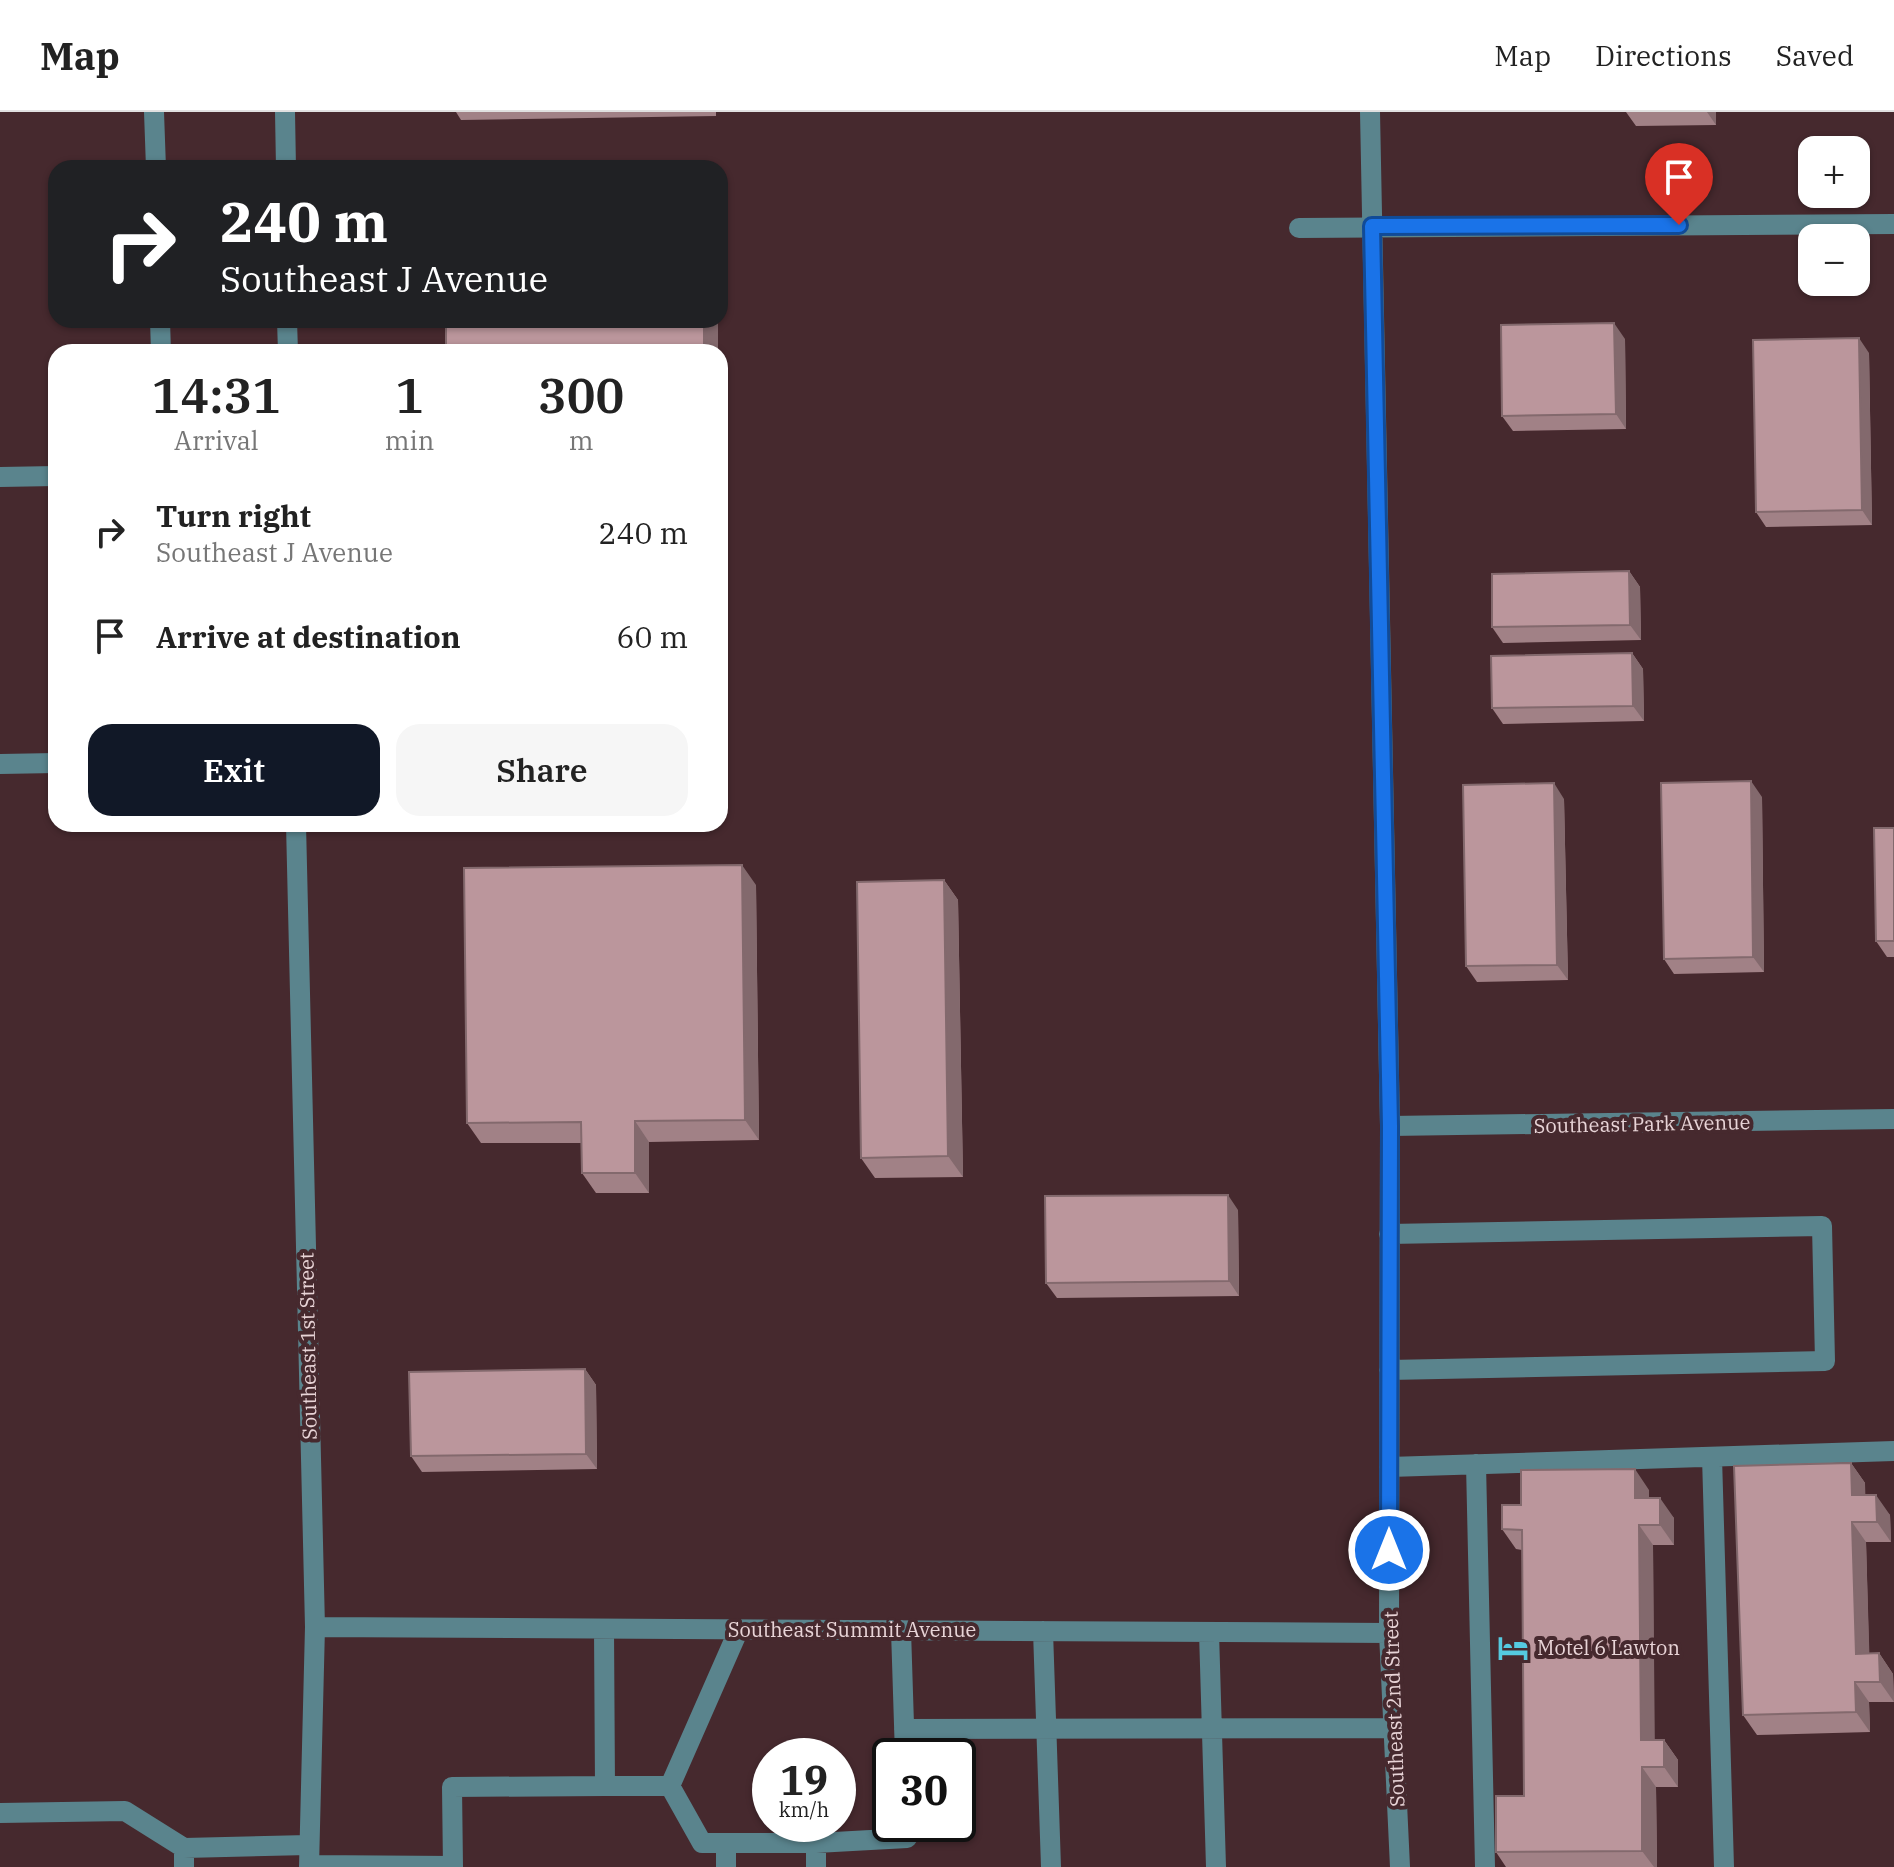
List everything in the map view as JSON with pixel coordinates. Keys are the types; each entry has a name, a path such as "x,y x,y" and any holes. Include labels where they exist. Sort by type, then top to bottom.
{"street":[{"path":"154,112 156,160"},
{"path":"285,112 286,160"},
{"name":"Southeast 2nd Street","path":"1370,112 1390,1126 1389,1633 1400,1867"},
{"path":"1299,228 1894,224"},
{"path":"0,477 48,476"},
{"path":"0,764 48,763"},
{"name":"Southeast 1st Street","path":"296,832 315,1627 309,1859"},
{"name":"Southeast Park Avenue","path":"1390,1126 1894,1119"},
{"path":"1389,1234 1822,1226 1825,1361 1389,1370"},
{"path":"1389,1467 1894,1451"},
{"path":"1712,1457 1724,1867"},
{"path":"1476,1464 1485,1867"},
{"name":"Southeast Summit Avenue","path":"315,1627 1389,1633"},
{"path":"604,1629 605,1786"},
{"path":"670,1786 739,1629"},
{"path":"901,1630 904,1738"},
{"path":"1043,1631 1051,1867"},
{"path":"1209,1632 1216,1867"},
{"path":"904,1729 1394,1728"},
{"path":"0,1813 125,1811 184,1858 309,1859 386,1866 453,1866 452,1787 670,1786"},
{"path":"670,1786 702,1843 872,1840"},
{"path":"726,1843 726,1867"},
{"path":"816,1843 816,1867"}],"building":[{"path":"1614,323 1616,414 1502,416 1501,325"},
{"path":"446,328 704,328 704,344 446,344"},
{"path":"1859,338 1862,510 1756,512 1753,340"},
{"path":"1629,571 1630,625 1492,627 1492,574"},
{"path":"1632,653 1633,706 1492,708 1491,656"},
{"path":"1751,781 1753,957 1664,959 1661,783"},
{"path":"1554,783 1557,965 1466,966 1463,785"},
{"path":"1874,828 1894,828 1894,941 1876,941"},
{"path":"742,865 745,1120 635,1121 635,1173 582,1173 581,1122 467,1123 464,868"},
{"path":"944,880 948,1156 861,1158 857,882"},
{"path":"1228,1195 1229,1281 1046,1283 1045,1196"},
{"path":"585,1369 586,1454 411,1456 409,1372"},
{"path":"1851,1463 1852,1495 1876,1495 1877,1522 1852,1522 1856,1654 1879,1653 1880,1682 1855,1682 1856,1712 1743,1715 1734,1466"},
{"path":"1635,1469 1635,1498 1660,1498 1660,1525 1639,1525 1641,1740 1664,1740 1664,1767 1642,1767 1642,1851 1496,1852 1496,1796 1524,1796 1522,1530 1502,1529 1502,1505 1521,1505 1521,1470"}],"place":[{"name":"Motel 6 Lawton","path":"1513,1648"}],"route":[{"path":"1389,1550 1390,1126 1372,226 1679,225"}]}
